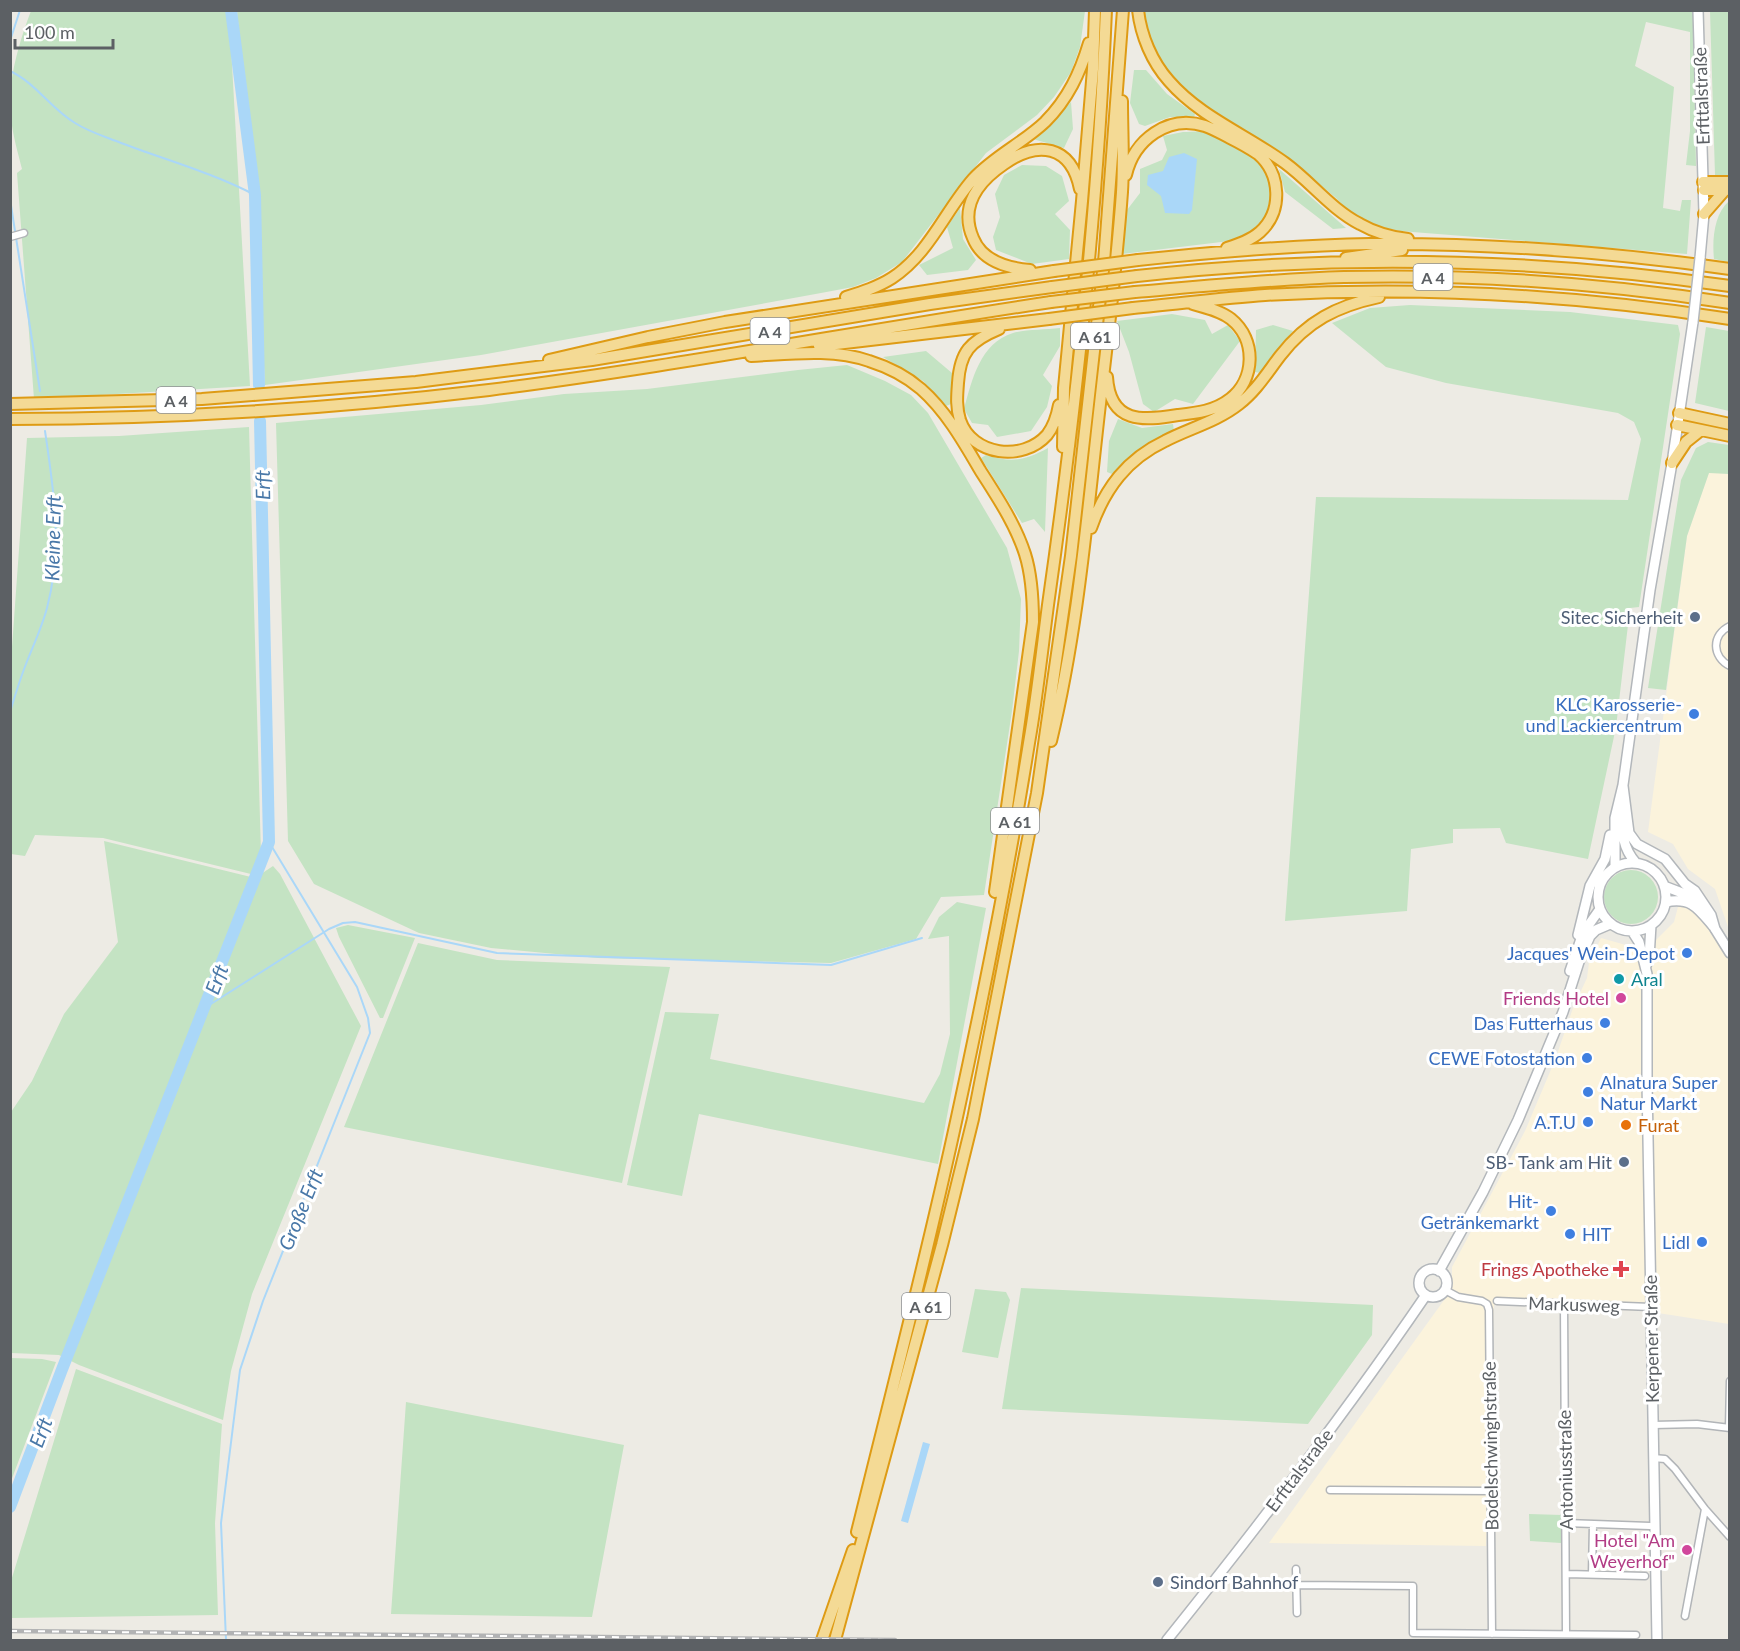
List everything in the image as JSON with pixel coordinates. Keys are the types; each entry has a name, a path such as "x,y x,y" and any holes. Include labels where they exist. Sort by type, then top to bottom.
{"highway":[{"path":"1062,510 1064,388 1093,69 1095,10"},
{"name":"A 61","path":"822,1641 852,1554 928,1244 990,961 1030,741 1062,510 1082,339 1106,10"},
{"name":"A 61","path":"835,1641 942,1245 970,1130 1037,793 1071,556 1101,285 1123,10"},
{"path":"1138,10 1145,40 1155,62 1170,84 1191,103 1286,163 1339,210 1359,224 1397,238 1450,245"},
{"path":"816,307 871,289 892,278 909,264 926,245 973,179 1004,152 1044,123 1060,105 1078,75 1094,28"},
{"path":"1037,793 1063,679 1085,545 1106,358 1122,190 1120,50"},
{"path":"1122,190 1128,167 1137,149 1149,136 1164,127 1185,123 1204,126 1250,149 1272,172 1276,187 1273,212 1266,225 1254,236 1217,252"},
{"path":"1042,272 1004,266 984,254 974,242 969,225 973,196 981,183 999,168 1022,152 1039,149 1053,151 1070,164 1077,177 1082,201"},
{"path":"1703,186 1728,188"},
{"path":"1704,214 1728,188"},
{"path":"487,374 648,337 816,307 1042,272 1217,252 1349,245 1450,245 1572,252 1730,269"},
{"path":"1325,262 1361,254 1450,245"},
{"name":"A 4","path":"10,404 248,396 487,374 592,360 1053,286 1239,267 1325,262 1478,263 1538,266 1730,286"},
{"name":"A 4","path":"10,419 118,418 312,408 490,390 620,372 1051,302 1266,281 1342,277 1423,277 1559,283 1644,291 1730,303"},
{"path":"1085,545 1098,510 1110,487 1118,475 1138,456 1166,440 1203,426 1231,410 1256,388 1296,338 1324,316 1357,302 1400,293"},
{"path":"747,356 1133,308 1264,295 1471,294 1571,300 1730,319"},
{"path":"1106,358 1110,392 1120,409 1132,417 1151,420 1203,412 1228,401 1240,389 1248,373 1250,356 1243,332 1231,319 1215,310 1188,303"},
{"path":"1014,323 984,335 972,344 959,366 957,405 961,422 973,439 985,447 1000,452 1016,452 1039,442 1055,423 1064,388"},
{"path":"718,356 820,353 854,356 880,364 913,382 940,409 1011,519 1025,553 1033,594 1033,622 995,893 990,961"},
{"path":"1679,413 1730,424"},
{"path":"1677,425 1730,436"},
{"path":"1672,463 1686,442 1701,430"}],"main road":[{"name":"Erfttalstraße","path":"1623,785 1650,590 1693,322 1700,258 1704,214 1698,10"},
{"path":"1623,785 1629,833 1642,848 1665,859 1685,884 1695,891 1712,915 1715,929"},
{"path":"1577,947 1590,886 1605,859 1623,785"},
{"path":"1625,796 1622,833 1629,855 1635,863 1654,871 1665,886 1690,896 1701,905 1730,952"},
{"path":"1615,818 1615,867"},
{"path":"1635,863 1615,867 1606,875 1600,886 1598,897 1600,909 1610,924 1632,931 1651,926 1663,911 1666,902 1665,886"},
{"path":"1666,902 1677,900 1698,908 1715,929"},
{"path":"1547,1048 1577,947 1585,929 1600,909"},
{"path":"1439,1271 1483,1192 1518,1120 1563,1012 1590,936 1596,930 1610,924"},
{"name":"Kerpener Straße","path":"1646,966 1649,958 1651,926"},
{"name":"Kerpener Straße","path":"1632,931 1639,942 1646,966 1657,1641"},
{"path":"1428,1270 1439,1271 1445,1277 1444,1290 1434,1297 1426,1295 1419,1286 1421,1275 1428,1270"},
{"name":"Erfttalstraße","path":"1167,1641 1356,1397 1426,1295"}],"street":[{"path":"10,237 22,233"},
{"path":"1730,626 1720,632 1715,645 1719,658 1730,666"},
{"name":"Bodelschwinghstraße","path":"1444,1290 1466,1299 1482,1301 1489,1307 1492,1634"},
{"name":"Markusweg","path":"1497,1301 1651,1307"},
{"name":"Antoniusstraße","path":"1564,1305 1566,1634"},
{"path":"1653,1425 1697,1424 1729,1428 1730,1382"},
{"path":"1653,1458 1665,1459 1675,1469 1705,1509 1730,1537"},
{"path":"1330,1490 1491,1491"},
{"path":"1685,1616 1705,1509"},
{"path":"1720,1526 1730,1522"},
{"path":"1566,1523 1650,1526"},
{"path":"1592,1574 1593,1524"},
{"path":"1296,1569 1297,1613"},
{"path":"1567,1574 1645,1576"},
{"path":"1296,1585 1413,1586 1413,1633 1636,1635"}],"shaded area":[{"path":"1709,472 1729,474 1729,930 1715,889 1688,869 1673,844 1648,832 1687,536"},
{"path":"1679,903 1689,905 1698,914 1729,960 1729,1324 1645,1311 1494,1305 1486,1546 1269,1543 1452,1289 1452,1267 1525,1131 1587,978 1589,963 1601,938 1633,947 1656,940 1674,922"}],"green space":[{"path":"31,11 229,11 250,386 34,399 17,173 22,169 13,132 10,106 15,64"},
{"path":"237,11 1085,11 1080,47 1071,72 1054,97 1037,115 986,153 902,262 876,278 853,287 481,355 265,385 255,195"},
{"path":"1142,11 1693,11 1696,166 1686,165 1690,131 1690,32 1646,22 1635,66 1674,87 1663,208 1680,211 1682,200 1691,200 1687,254 1400,231 1377,226 1348,211 1288,158 1210,112 1167,75 1149,43"},
{"path":"1710,11 1729,11 1729,176 1715,175"},
{"path":"1134,70 1146,70 1167,94 1195,114 1194,118 1170,117 1145,126 1139,124 1130,103"},
{"path":"1071,102 1073,129 1064,148 1033,139"},
{"path":"1183,132 1207,132 1219,136 1231,141 1254,158 1270,179 1273,192 1269,210 1246,239 1122,254 1127,210 1140,193 1140,169 1162,160 1167,150 1163,136"},
{"path":"1022,165 1046,166 1062,176 1069,201 1055,214 1070,230 1069,259 1032,264 996,250 993,237 1000,217 995,194 1004,175"},
{"path":"1279,169 1346,228 1333,229 1285,192"},
{"path":"1729,201 1729,262 1714,259 1713,244 1717,220"},
{"path":"960,208 963,239 976,260 968,270 927,275 919,265 953,248 947,227"},
{"path":"1410,305 1570,312 1678,325 1680,334 1639,607 1630,608 1616,727 1588,859 1506,843 1500,828 1453,829 1453,843 1411,849 1407,911 1285,921 1316,497 1628,500 1641,439 1634,422 1618,413 1446,383 1386,367 1332,323 1370,308"},
{"path":"1172,314 1205,320 1212,334 1228,325 1240,341 1193,404 1175,399 1154,412 1143,404 1129,352 1117,321"},
{"path":"1273,325 1293,331 1260,373 1255,372 1256,330"},
{"path":"1706,327 1729,331 1729,411 1695,403"},
{"path":"1060,328 1060,346 1043,375 1052,386 1047,407 1031,431 997,437 988,425 972,423 964,409 970,386 979,364 993,345 1013,333"},
{"path":"926,351 952,373 951,404 946,406 923,381 883,357"},
{"path":"847,365 911,395 928,413 1007,548 1021,599 1019,651 1012,711 984,895 941,897 916,939 831,963 598,958 491,948 419,933 314,884 288,841 276,423 481,405 564,394 647,389"},
{"path":"1118,419 1142,428 1173,424 1174,431 1134,453 1112,474 1107,472 1109,441"},
{"path":"249,427 261,855 255,875 103,838 35,835 25,856 11,854 11,661 27,438 119,436"},
{"path":"1708,442 1729,445 1729,474 1709,473 1687,536 1666,690 1648,688 1681,480 1696,448"},
{"path":"1048,448 1045,532 1034,519 1022,523 981,458 986,455 1011,460 1025,458"},
{"path":"104,841 255,878 273,866 280,874 361,1026 252,1294 231,1371 223,1420 79,1365 59,1355 11,1353 11,1112 32,1081 64,1014 118,942"},
{"path":"1626,870 1636,870 1646,874 1654,882 1658,897 1654,912 1646,920 1636,924 1626,924 1616,920 1608,912 1604,902 1604,892 1608,882 1616,874"},
{"path":"957,902 986,908 938,1164 699,1114 682,1196 627,1185 665,1012 719,1014 710,1059 924,1103 940,1074 950,1034 949,936 928,939 939,917"},
{"path":"348,925 415,938 383,1018 380,1018 339,937 336,928"},
{"path":"418,943 497,960 670,967 622,1183 344,1127"},
{"path":"1021,1288 1373,1305 1372,1335 1308,1424 1002,1409"},
{"path":"975,1289 1006,1292 1010,1300 998,1358 962,1352"},
{"path":"11,1358 56,1362 11,1481"},
{"path":"76,1369 222,1424 215,1523 218,1615 11,1618 11,1581"},
{"path":"406,1402 624,1445 592,1617 391,1614"},
{"path":"1529,1514 1562,1515 1561,1543 1530,1541"}],"water":[{"path":"1184,153 1197,159 1192,210 1189,214 1165,213 1161,196 1147,185 1148,175 1163,171 1169,157"},
{"path":"923,1442 930,1444 908,1523 901,1521"}],"waterway":[{"name":"Kleine Erft","path":"10,41 20,10"},
{"name":"Erft","path":"231,10 255,195 259,385"},
{"path":"10,71 28,82 58,111 86,129 206,173 255,195"},
{"name":"Kleine Erft","path":"10,199 40,391"},
{"name":"Erft","path":"10,1507 269,842 260,421"},
{"name":"Kleine Erft","path":"10,712 45,615 55,563 54,498 45,431"},
{"name":"Große Erft","path":"226,1640 221,1523 240,1370 263,1301 370,1033 368,1018 357,987 269,842"},
{"path":"203,1009 329,929 343,923 355,922 497,953 831,965 922,938"}],"railway":[{"path":"10,1631 895,1640"}],"place":[{"name":"Sitec Sicherheit","path":"1695,617"},
{"name":"KLC Karosserie- und Lackiercentrum","path":"1694,714"},
{"name":"Jacques' Wein-Depot","path":"1687,953"},
{"name":"Aral","path":"1619,979"},
{"name":"Friends Hotel","path":"1621,998"},
{"name":"Das Futterhaus","path":"1605,1023"},
{"name":"CEWE Fotostation","path":"1587,1058"},
{"name":"Alnatura Super Natur Markt","path":"1588,1092"},
{"name":"A.T.U","path":"1588,1122"},
{"name":"Furat","path":"1626,1125"},
{"name":"SB- Tank am Hit","path":"1624,1162"},
{"name":"Hit- Getränkemarkt","path":"1551,1211"},
{"name":"HIT","path":"1570,1234"},
{"name":"Lidl","path":"1702,1242"},
{"name":"Frings Apotheke","path":"1621,1269"},
{"name":"Hotel \"Am Weyerhof\"","path":"1687,1550"},
{"name":"Sindorf Bahnhof","path":"1158,1582"}]}
